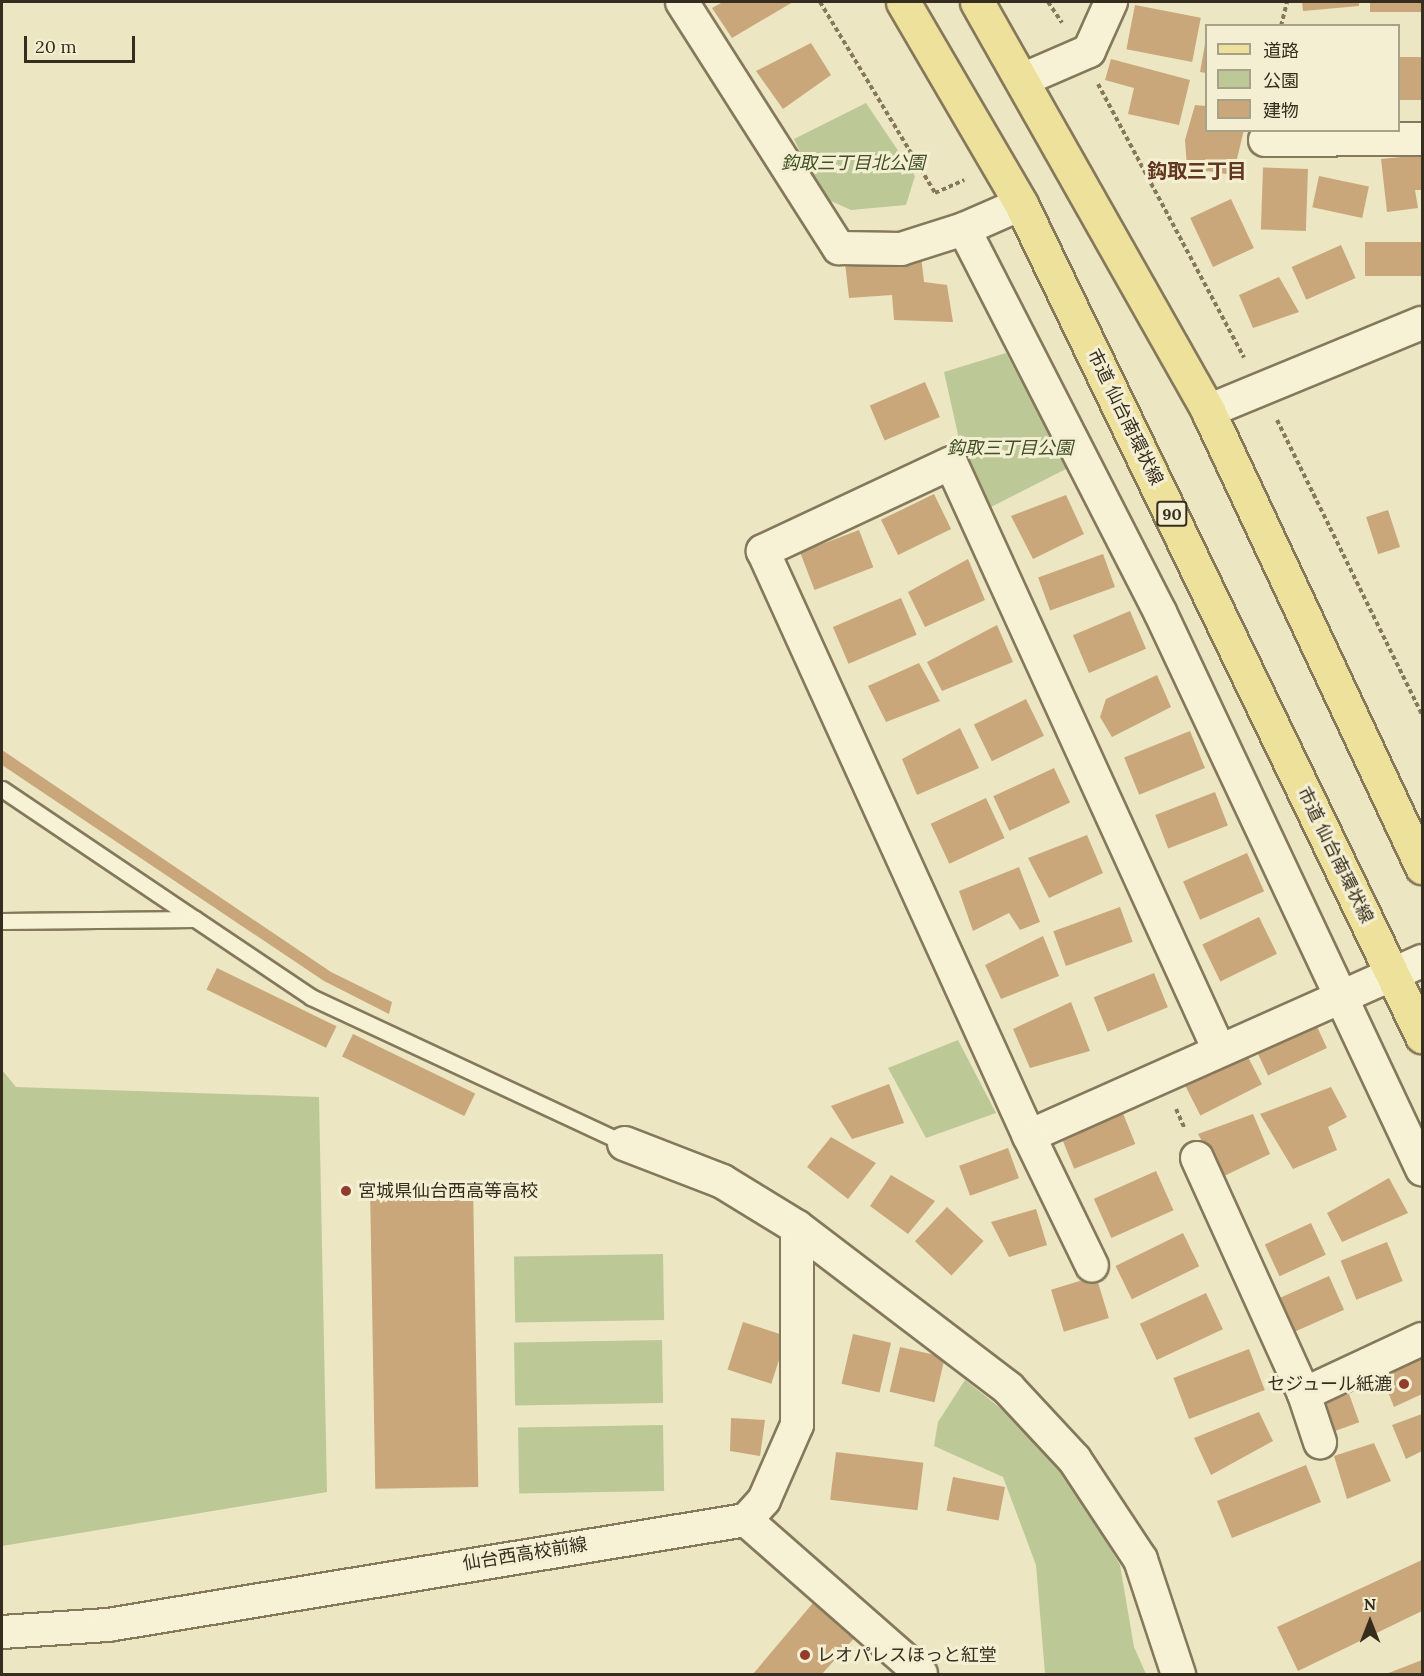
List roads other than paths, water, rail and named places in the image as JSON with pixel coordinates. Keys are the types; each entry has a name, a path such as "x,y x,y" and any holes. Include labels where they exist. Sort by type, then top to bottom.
{"main road":[{"name":"市道 仙台南環状線","path":"903,2 1021,204 1422,1036"},
{"path":"977,2 1208,411 1422,867"}],"street":[{"path":"682,2 839,248 902,249 964,229 1021,204"},
{"path":"1022,80 1089,51 1111,2"},
{"path":"1265,140 1422,139"},
{"path":"964,229 1160,612 1422,1169"},
{"path":"1208,411 1422,323"},
{"path":"1092,1266 1029,1136 764,552 951,464 1219,1050"},
{"path":"1029,1136 1341,995 1422,961"},
{"path":"624,1143 722,1182 797,1227 1008,1388 1074,1459 1140,1559 1178,1674"},
{"path":"1197,1158 1304,1394 1320,1442"},
{"path":"797,1227 797,1425 764,1500 746,1520 921,1674"},
{"path":"1304,1394 1422,1339"},
{"name":"仙台西高校前線","path":"2,1632 108,1625 746,1520"}],"lane":[{"path":"2,789 311,997 624,1143"},
{"path":"2,921 195,919"}],"place":[{"name":"宮城県仙台西高等高校","path":"346,1191"},
{"name":"セジュール紙漉","path":"1404,1384"},
{"name":"レオパレスほっと紅堂","path":"805,1655"}],"district":[{"name":"鈎取三丁目","path":"1197,170"}],"park label":[{"name":"鈎取三丁目北公園","path":"853,163"},
{"name":"鈎取三丁目公園","path":"1010,448"}]}
